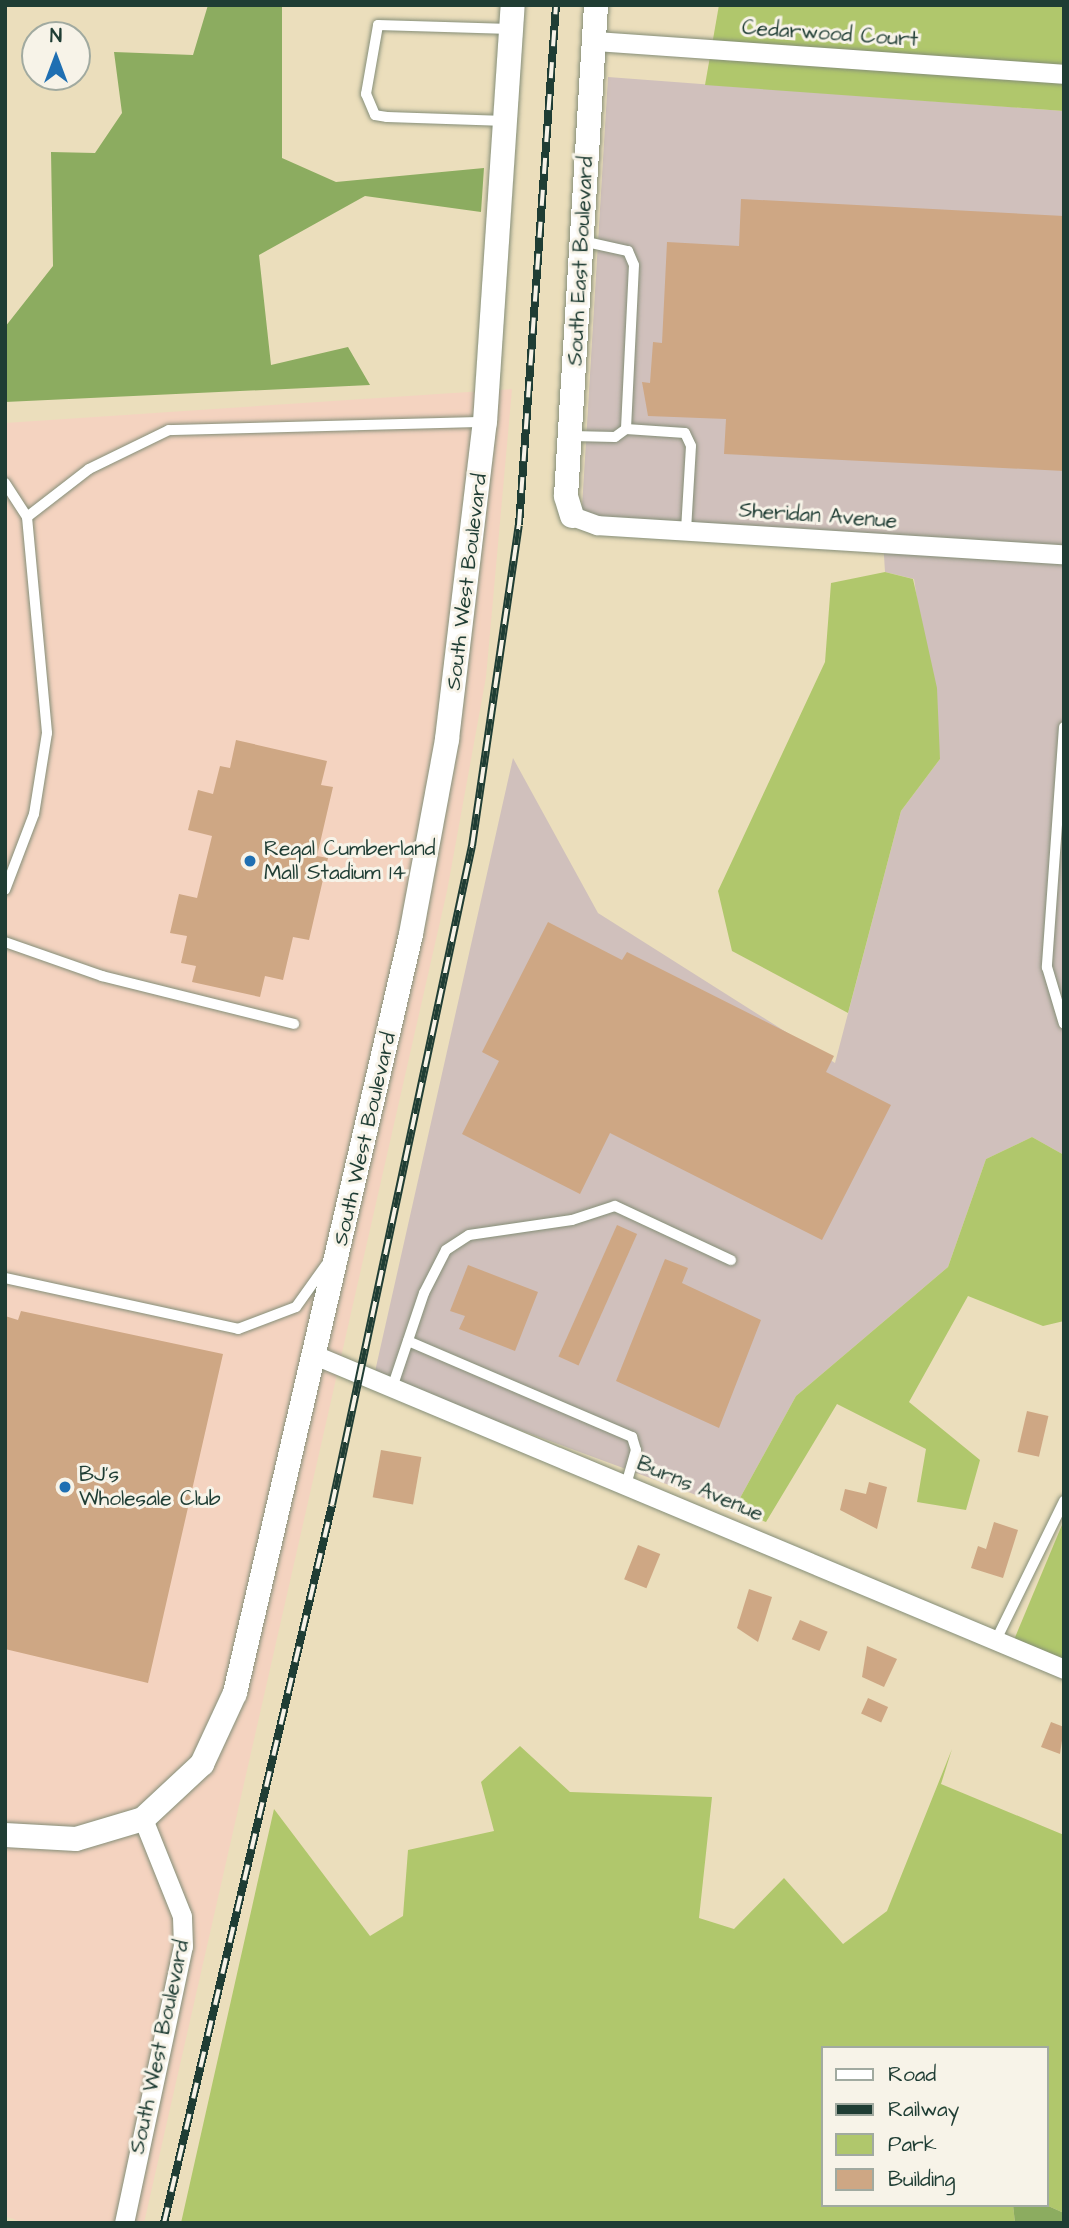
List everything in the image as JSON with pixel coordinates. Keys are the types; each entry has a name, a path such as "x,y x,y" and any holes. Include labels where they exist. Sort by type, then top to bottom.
{"street":[{"name":"South East Boulevard","path":"572,516 566,496 596,5"},
{"name":"South West Boulevard","path":"124,2223 183,1937 177,1899 143,1819 201,1764 226,1719 317,1356 433,822 464,625 485,422 512,17"},
{"name":"Cedarwood Court","path":"594,41 1064,74"},
{"name":"Sheridan Avenue","path":"572,516 597,525 686,532 1064,554"},
{"name":"Burns Avenue","path":"317,1356 626,1482 1064,1669"},
{"path":"5,1835 76,1839 143,1819"}],"lane":[{"path":"506,121 375,115 366,94 378,25 512,17"},
{"path":"582,241 628,251 634,265 626,429"},
{"path":"27,517 89,468 169,430 485,422"},
{"path":"570,436 615,437 626,429 685,433 691,446 686,532"},
{"path":"5,482 27,517 46,761 34,814 5,890"},
{"path":"1064,727 1047,967 1064,1024"},
{"path":"5,942 102,976 294,1024"},
{"path":"393,1385 408,1341 446,1250 469,1236 572,1220 615,1206 731,1260"},
{"path":"5,1278 238,1329 296,1307 342,1242"},
{"path":"408,1341 632,1437 636,1450 626,1482"},
{"path":"996,1640 1064,1502"}],"shaded area":[{"path":"608,77 1064,111 1064,1155 1032,1137 986,1159 948,1267 796,1396 734,1509 374,1376 513,758 598,913 835,1063 901,811 940,759 914,579 885,572 883,540 581,524"},
{"path":"512,389 486,677 447,891 144,2223 24,2223 5,2216 5,423"}],"green space":[{"path":"208,5 282,5 282,158 336,182 484,168 481,212 365,196 259,255 271,365 348,347 370,385 5,402 5,327 53,266 51,152 95,153 122,113 114,52 193,55"},
{"path":"719,5 1064,5 1064,111 705,85"},
{"path":"885,572 913,579 937,688 940,759 901,811 848,1013 732,951 718,891 825,662 831,583"},
{"path":"1032,1137 1064,1155 1064,1321 1043,1326 968,1296 909,1402 980,1460 966,1510 917,1502 926,1449 837,1404 766,1522 734,1509 796,1396 948,1267 986,1159"},
{"path":"1064,1520 1064,1669 1011,1647"},
{"path":"520,1746 570,1792 712,1797 699,1918 734,1929 784,1878 843,1944 887,1911 952,1749 941,1784 1064,1835 1064,2213 1048,2206 1048,2046 820,2046 820,2207 1013,2207 1015,2223 181,2223 274,1809 370,1936 403,1916 408,1850 494,1831 481,1782"},
{"path":"1048,2206 1064,2213 1064,2223 1015,2223 1013,2207"}],"building":[{"path":"741,199 1064,216 1064,471 724,454 726,419 648,416 642,382 650,383 653,342 662,343 667,242 739,246"},
{"path":"236,740 327,761 321,785 333,787 317,856 328,858 309,940 293,937 283,980 265,976 260,997 192,982 196,966 181,963 187,936 170,933 179,894 197,898 212,836 188,830 198,790 213,794 220,766 230,768"},
{"path":"548,922 622,960 627,952 834,1056 826,1072 891,1105 822,1240 610,1133 580,1194 462,1134 499,1061 482,1052"},
{"path":"617,1225 637,1234 579,1365 558,1357"},
{"path":"665,1259 688,1268 682,1283 761,1320 719,1428 616,1381"},
{"path":"468,1265 538,1292 515,1351 459,1329 465,1316 450,1311"},
{"path":"21,1311 223,1354 148,1683 5,1649 5,1316 18,1320"},
{"path":"1027,1411 1048,1416 1039,1457 1018,1452"},
{"path":"381,1450 421,1457 413,1504 373,1497"},
{"path":"869,1482 887,1487 877,1529 840,1510 845,1489 866,1494"},
{"path":"994,1522 1018,1530 1003,1578 971,1568 978,1546 986,1549"},
{"path":"638,1545 660,1554 646,1588 624,1579"},
{"path":"749,1589 772,1597 758,1642 737,1628"},
{"path":"800,1620 828,1632 819,1651 792,1639"},
{"path":"867,1646 897,1659 884,1687 862,1677"},
{"path":"868,1698 888,1707 881,1722 861,1714"},
{"path":"1051,1722 1064,1727 1060,1754 1041,1747"}],"railway":[{"path":"164,2223 332,1505 472,846 519,525 556,5"}],"place":[{"name":"Regal Cumberland Mall Stadium 14","path":"250,861"},
{"name":"BJ's Wholesale Club","path":"65,1487"}]}
